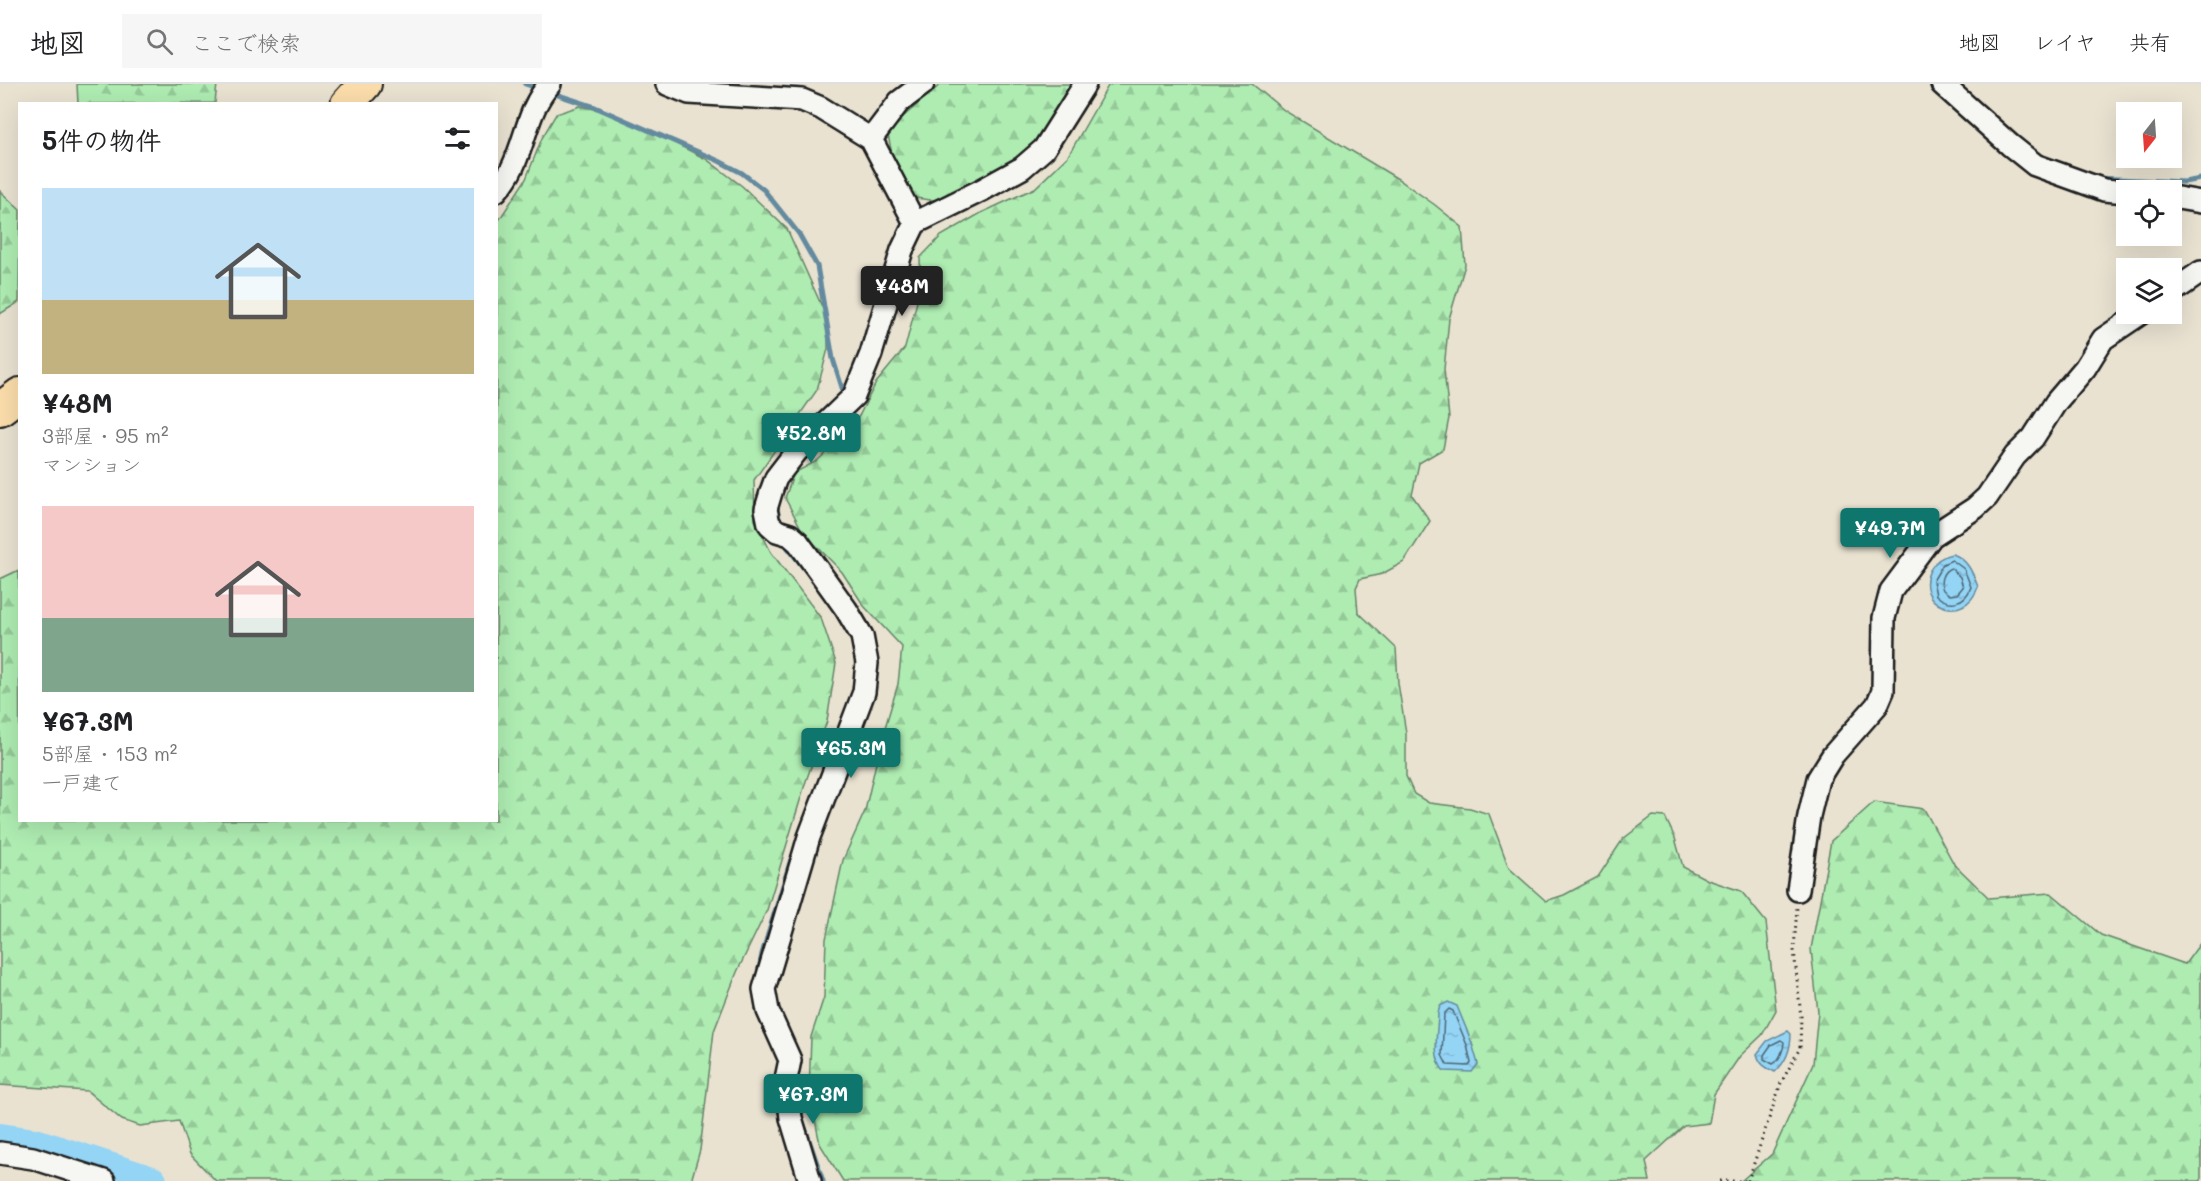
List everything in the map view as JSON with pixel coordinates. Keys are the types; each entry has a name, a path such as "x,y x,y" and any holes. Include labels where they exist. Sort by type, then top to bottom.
{"highway":[{"path":"349,102 365,84"},
{"path":"0,409 18,396"}],"street":[{"path":"667,84 689,93 802,100 821,108 871,139 915,223"},
{"path":"871,139 899,102 923,84"},
{"path":"810,1179 791,1118 788,1070 768,1011 764,990 765,980 809,837 864,692 867,663 861,636 846,609 798,542 769,524 766,509 776,478 810,436 848,403 871,354 902,250 915,223 1022,168 1044,149 1085,84"},
{"path":"1942,84 2035,165 2104,190 2116,191"},
{"path":"498,188 512,170 546,88"},
{"path":"2182,198 2201,202"},
{"path":"2182,285 2201,272"},
{"path":"1798,890 1809,816 1818,778 1833,755 1877,705 1883,692 1884,618 1891,591 1932,536 1970,512 1987,497 2015,456 2033,438 2056,402 2085,368 2103,339 2125,324"},
{"path":"0,1153 33,1158 104,1181"}],"path":[{"path":"1720,1181 1748,1181 1780,1083 1800,1048 1801,1017 1794,950 1798,890"}],"green space":[{"path":"77,84 217,84 215,102 78,102"},
{"path":"941,84 1071,84 1046,132 1020,160 951,198 931,200 915,198 907,192 894,164 888,135 896,123"},
{"path":"1112,84 1252,84 1285,111 1398,179 1462,227 1465,265 1449,319 1444,369 1449,418 1443,449 1419,463 1412,495 1430,521 1404,562 1382,574 1360,579 1356,588 1358,612 1396,648 1398,683 1406,733 1406,776 1414,794 1429,803 1470,808 1489,814 1509,868 1546,901 1564,895 1598,877 1623,839 1653,816 1665,817 1675,838 1683,867 1708,880 1741,891 1766,922 1776,1010 1762,1035 1740,1056 1714,1094 1709,1123 1684,1126 1646,1161 1650,1181 843,1181 820,1144 809,1092 811,1037 824,997 826,939 843,860 865,811 881,741 898,684 902,647 864,606 842,572 803,532 785,498 794,473 817,461 845,435 859,416 876,383 905,348 921,286 920,258 941,236 981,213 1035,188 1068,156 1108,86"},
{"path":"580,106 599,110 659,135 706,159 742,186 787,229 828,320 828,349 817,390 754,480 755,520 771,552 821,618 836,663 827,721 805,784 767,910 737,972 714,1031 700,1150 691,1181 216,1181 190,1154 179,1121 140,1126 122,1120 87,1091 0,1085 0,579 18,570 18,822 498,822 498,221 526,179 542,138 556,114"},
{"path":"0,191 18,208 18,303 0,314"},
{"path":"1874,802 1924,809 1954,864 1989,898 2051,893 2101,935 2185,964 2201,942 2201,1181 1741,1181 1772,1154 1813,1064 1818,1012 1811,949 1831,841"}],"water":[{"path":"1952,554 1966,563 1978,587 1971,599 1962,606 1952,608 1934,601 1928,593 1927,582 1934,564"},
{"path":"1448,1002 1457,1006 1472,1043 1478,1064 1472,1072 1444,1071 1440,1065 1436,1051 1438,1013 1440,1006"},
{"path":"1788,1031 1791,1034 1789,1050 1775,1072 1763,1065 1757,1054 1767,1041"}],"waterway":[{"path":"525,84 540,89"},
{"path":"549,92 595,107 719,161 742,173 764,190 799,234 817,266 833,359 845,397"},
{"path":"2096,178 2184,182 2201,179"},
{"path":"825,437 848,422 851,415 849,409"},
{"path":"778,501 780,525"},
{"path":"786,542 806,571"},
{"path":"758,974 791,859"},
{"path":"756,1001 757,1010 775,1051"},
{"path":"798,1089 802,1119 823,1181"},
{"path":"0,1138 35,1143 152,1181"}]}
